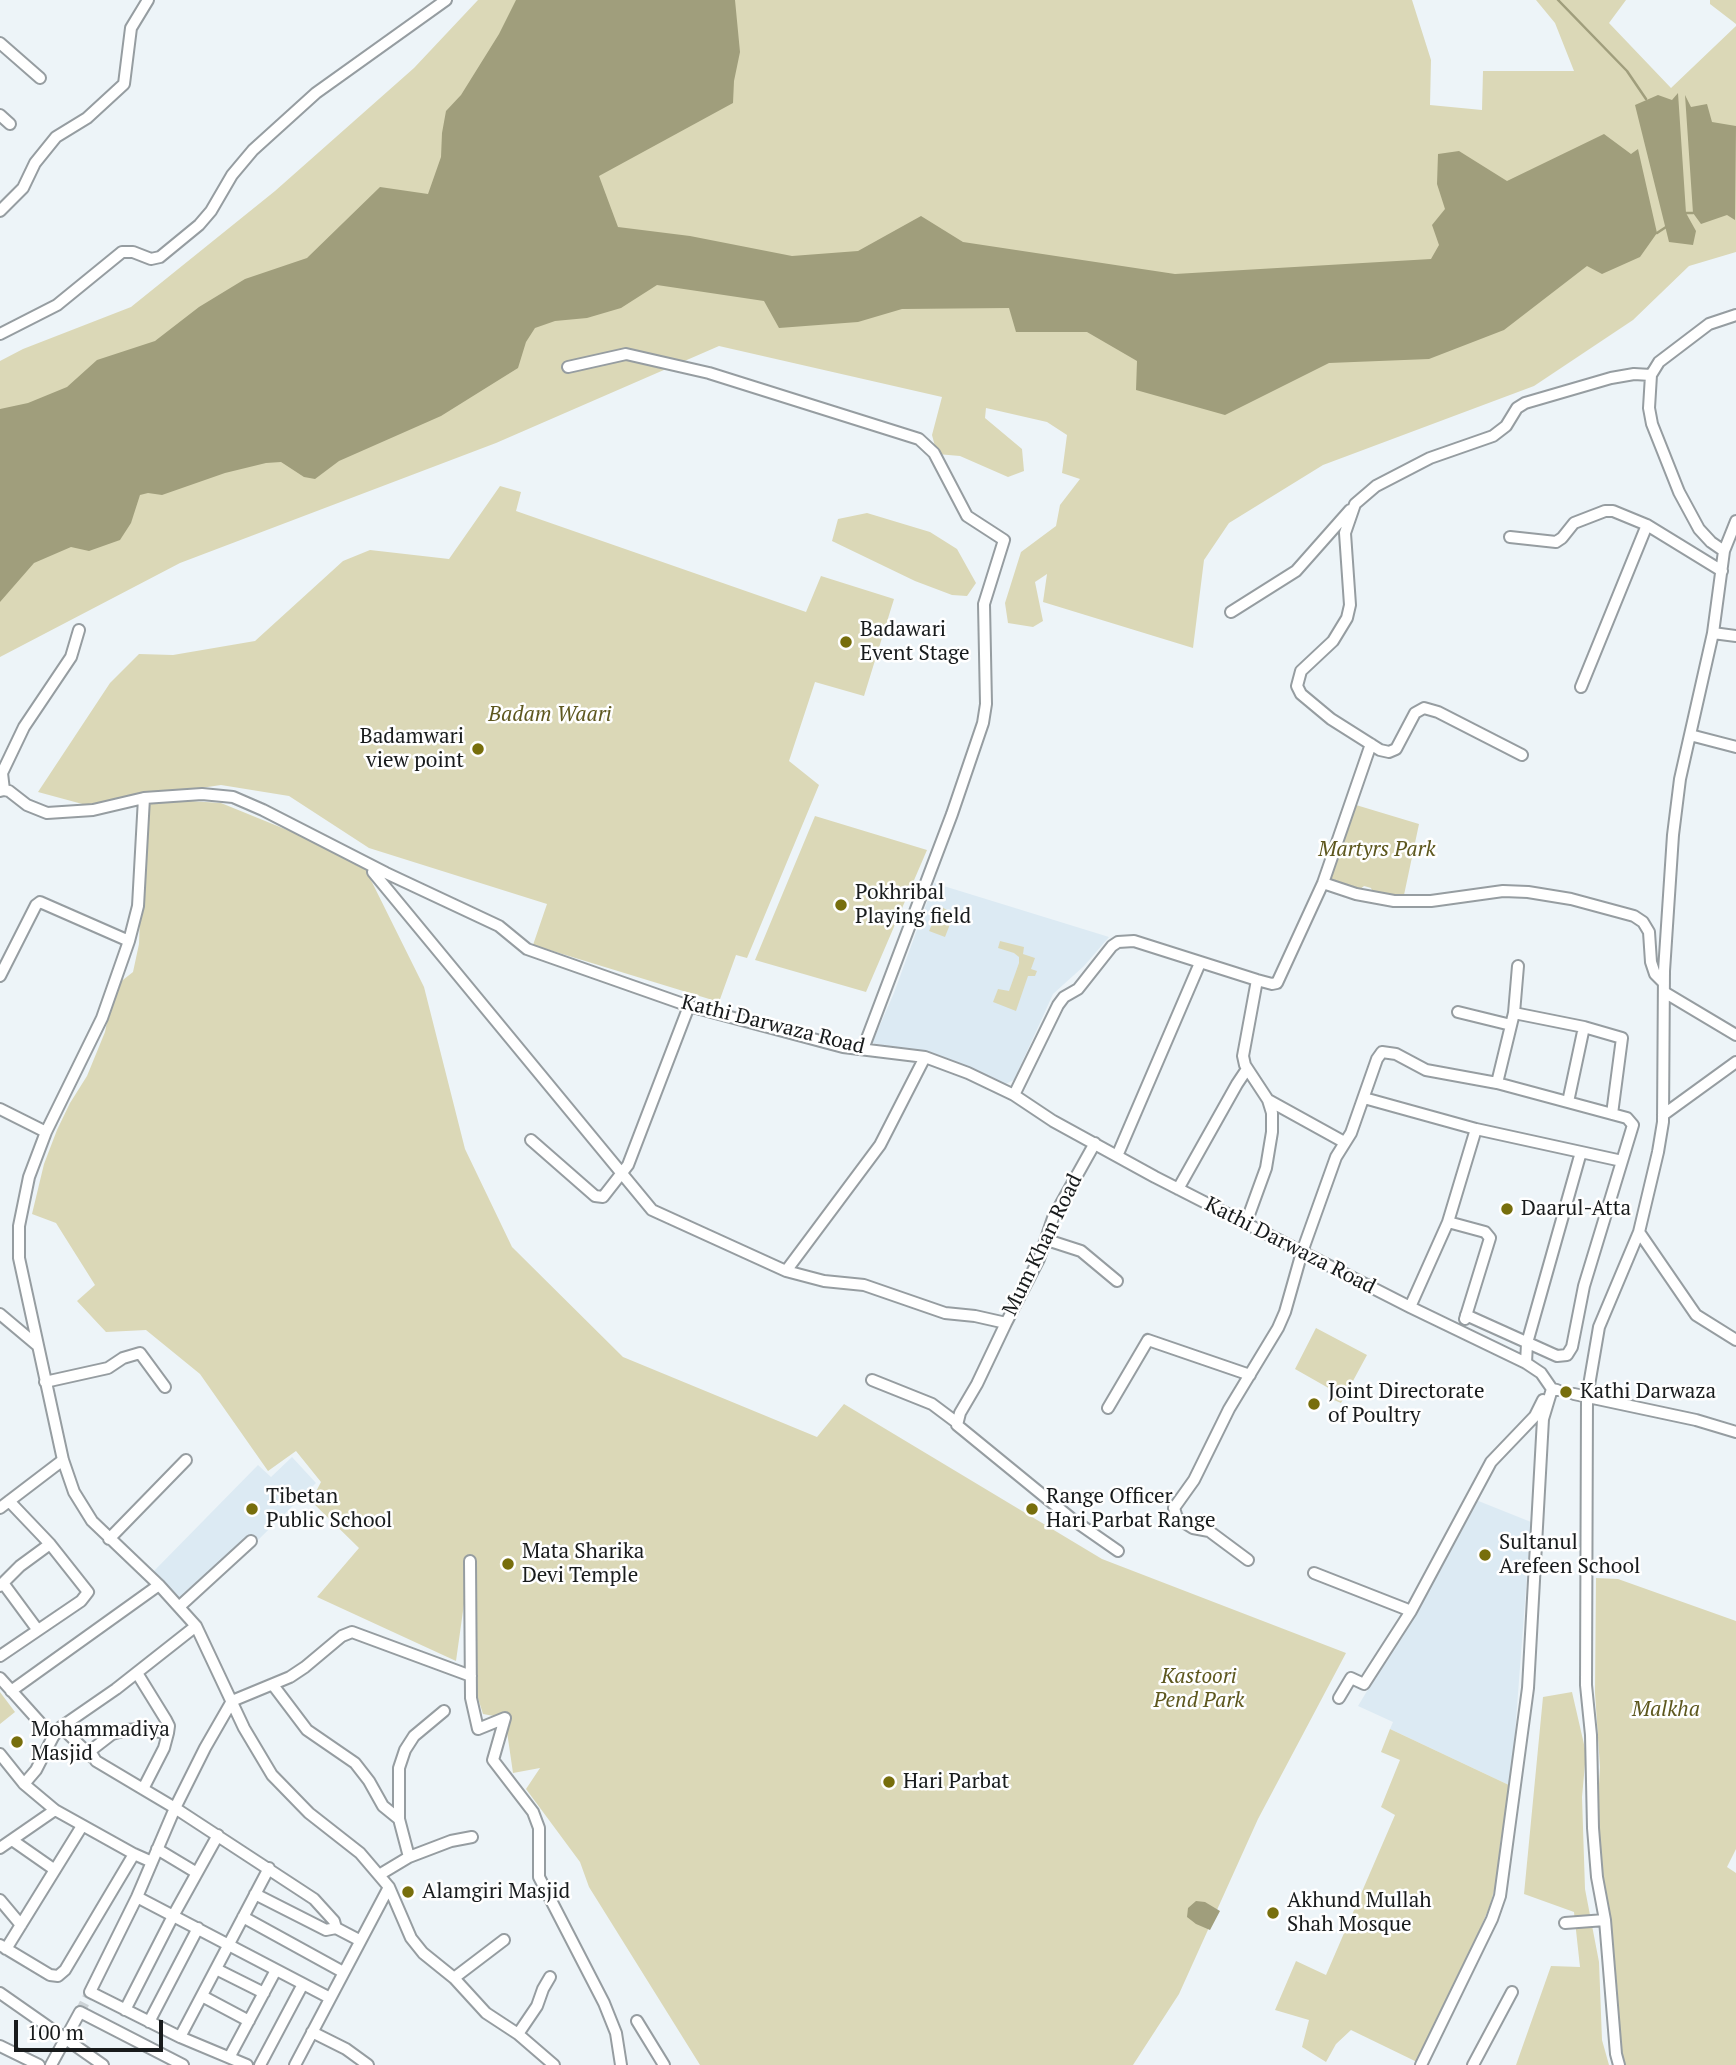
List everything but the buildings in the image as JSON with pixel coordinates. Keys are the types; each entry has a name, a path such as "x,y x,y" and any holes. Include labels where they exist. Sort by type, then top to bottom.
{"street":[{"path":"0,211 23,188 35,163 56,138 88,118 124,84 131,28 148,0"},
{"path":"0,334 57,305 122,252 133,252 150,259 160,257 199,225 243,161 280,126 327,85 446,0"},
{"path":"0,43 40,78"},
{"path":"0,115 10,124"},
{"path":"1724,551 1699,529 1665,461 1649,408 1651,375 1659,362 1699,330 1718,319 1736,315"},
{"path":"568,367 626,355 709,373 919,439 934,453 967,516 1004,540 984,604 986,704 983,723 952,814 863,1049"},
{"path":"1231,612 1296,571 1355,504 1376,486 1430,458 1493,436 1506,426 1517,408 1525,403 1624,375 1651,375"},
{"path":"1355,504 1345,533 1350,605 1347,618 1333,640 1301,671 1297,686 1312,705 1385,751 1396,748 1415,713 1424,708 1438,712 1522,755"},
{"path":"1510,537 1556,542 1574,523 1609,511 1647,525 1721,571"},
{"path":"1619,2065 1605,1920 1597,1877 1593,1828 1593,1760 1586,1685 1587,1397 1599,1327 1639,1232 1658,1152 1663,1115 1664,987 1673,835 1680,779 1713,634 1724,551 1736,521"},
{"path":"1581,687 1647,525"},
{"path":"2,791 1,773 24,727 71,657 79,630"},
{"path":"1713,634 1736,636"},
{"path":"1690,735 1736,747"},
{"path":"1014,1096 1058,1005 1083,983 1118,942 1147,945 1272,984 1280,980 1323,883 1371,744"},
{"name":"Kathi Darwaza Road","path":"2,791 47,813 93,810 144,798 202,794 233,797 499,926 527,948 689,1006 843,1047 925,1057 968,1073 1178,1188 1526,1363 1541,1373 1553,1388"},
{"path":"144,798 138,906 129,942 102,1018 46,1132 29,1177 19,1226 19,1258 63,1460 74,1492 92,1521 180,1606 196,1626 244,1728 272,1775 309,1813 360,1853 379,1875 388,1887 411,1938 423,1953 454,1978 486,2013 518,2034 554,2065"},
{"name":"Mum Khan Road","path":"373,872 652,1210 786,1271 824,1281 858,1285 945,1313 1006,1323 1047,1240 1053,1218 1095,1143"},
{"path":"1323,883 1356,894 1394,901 1431,901 1503,891 1528,892 1571,898 1634,916 1643,922 1649,932 1651,962 1664,987 1736,1035"},
{"path":"0,976 40,902 129,942"},
{"path":"1117,1156 1176,1013 1200,963"},
{"path":"1497,1083 1514,1013 1518,966"},
{"path":"1246,1223 1259,1191 1270,1151 1272,1113 1268,1100 1247,1069 1243,1056 1257,980"},
{"path":"531,1140 599,1198 603,1197 628,1166 689,1006"},
{"path":"1458,1012 1511,1025"},
{"path":"1514,1013 1584,1027 1622,1038 1612,1114"},
{"path":"1568,1102 1584,1027"},
{"path":"1248,1560 1209,1531 1194,1528 1177,1518 1174,1512 1285,1312 1302,1252 1336,1157 1351,1133 1377,1059 1382,1052 1396,1054 1426,1070 1497,1083 1627,1118 1633,1125 1584,1286 1572,1347 1567,1355 1563,1357 1527,1343 1466,1315"},
{"path":"786,1271 880,1145 925,1057"},
{"path":"1663,1115 1736,1062"},
{"path":"1178,1188 1247,1069"},
{"path":"1364,1098 1476,1129 1622,1161"},
{"path":"1268,1100 1344,1142"},
{"path":"0,1109 46,1132"},
{"path":"1410,1307 1448,1222 1476,1129"},
{"path":"1526,1363 1527,1343 1581,1152"},
{"path":"1448,1222 1485,1231 1490,1238 1460,1331"},
{"path":"1639,1232 1696,1315 1736,1340"},
{"path":"1047,1240 1081,1251 1117,1280"},
{"path":"0,1314 38,1346"},
{"path":"956,1422 1006,1323"},
{"path":"1108,1408 1148,1340 1250,1375"},
{"path":"46,1382 108,1368 123,1357 140,1353 165,1387"},
{"path":"872,1380 932,1404 956,1422 959,1429 1072,1519 1118,1551"},
{"path":"1339,1698 1350,1678 1364,1684 1411,1611 1491,1462 1535,1416 1553,1388"},
{"path":"1421,2065 1492,1919 1500,1896 1528,1688 1543,1419 1553,1388"},
{"path":"1574,1394 1696,1420 1736,1432"},
{"path":"0,1656 81,1601 88,1592 50,1544 5,1505 63,1460"},
{"path":"109,1539 186,1460"},
{"path":"180,1606 251,1541"},
{"path":"37,1629 1,1584 50,1544"},
{"path":"470,1561 471,1698 478,1729 505,1718 493,1760 533,1812 540,1828 539,1877 604,2003 616,2034 621,2065"},
{"path":"1314,1573 1411,1611"},
{"path":"11,1691 159,1585"},
{"path":"24,1784 44,1759 61,1727 137,1673 196,1626"},
{"path":"247,2065 180,2037 90,1992 137,1897 175,1808 232,1701 273,1685 305,1667 342,1636 352,1632 471,1676"},
{"path":"137,1673 169,1726 164,1748 143,1789"},
{"path":"0,1678 54,1737"},
{"path":"273,1685 315,1738 355,1763 383,1806 399,1819"},
{"path":"408,1857 399,1819 400,1768 405,1750 414,1736 444,1711"},
{"path":"61,1727 92,1758 218,1835 314,1899 334,1921 336,1928"},
{"path":"92,1758 90,1751 95,1745 112,1734 141,1729 168,1733"},
{"path":"0,1754 4,1767 55,1810 152,1862"},
{"path":"0,1848 55,1810"},
{"path":"82,1826 20,1925 3,1947 50,1975 61,1974 134,1854"},
{"path":"125,2010 218,1835"},
{"path":"379,1875 408,1857 451,1841 472,1837"},
{"path":"12,1839 54,1870"},
{"path":"158,1849 197,1873"},
{"path":"180,2037 269,1868"},
{"path":"295,2065 388,1887"},
{"path":"255,1894 326,1930 336,1928 359,1940"},
{"path":"137,1897 330,1997"},
{"path":"0,1900 20,1925"},
{"path":"243,1917 343,1972"},
{"path":"1565,1923 1605,1920"},
{"path":"149,2022 198,1928"},
{"path":"454,1978 504,1940"},
{"path":"216,1969 264,1993"},
{"path":"230,2056 276,1970"},
{"path":"518,2034 537,2006 550,1977"},
{"path":"260,2065 303,1984"},
{"path":"1473,2065 1512,1992"},
{"path":"0,1993 103,2065"},
{"path":"202,1996 249,2021"},
{"path":"51,2065 80,2012 183,2065"},
{"path":"637,2021 664,2065"},
{"path":"312,2032 346,2049 368,2065"},
{"path":"0,2046 39,2065"}],"shaded area":[{"path":"516,0 735,0 740,52 733,103 599,176 618,227 690,236 792,256 858,251 921,216 963,242 1175,274 1431,259 1439,245 1432,225 1445,209 1437,184 1438,154 1459,151 1507,181 1604,134 1631,154 1638,149 1657,233 1640,257 1602,274 1587,266 1504,330 1429,359 1329,363 1225,415 1136,390 1137,361 1087,332 1016,332 1009,308 902,309 858,322 779,328 764,301 657,285 621,308 587,318 555,321 535,328 526,342 518,368 441,416 339,461 315,479 304,477 281,462 266,463 225,473 162,495 140,495 131,523 120,540 89,551 71,547 34,563 0,602 0,409 28,403 67,387 97,360 155,341 199,307 245,279 307,258 380,187 428,194 441,157 446,111 461,95 499,34"},
{"path":"1678,93 1686,213 1696,231 1693,245 1669,242 1635,105 1658,95 1672,100"},
{"path":"1685,95 1691,107 1707,104 1712,122 1736,126 1735,220 1727,215 1701,224 1693,213"},
{"path":"934,883 1109,937 1084,966 1053,994 1014,1080 1001,1086 934,1055 872,1043 894,993"},
{"name":"Tibetan Public School","path":"292,1457 316,1483 257,1541 250,1535 179,1601 152,1573 258,1465 271,1477"},
{"path":"1476,1500 1531,1522 1511,1786 1390,1729 1393,1722 1358,1706 1419,1605"},
{"path":"1196,1901 1205,1902 1220,1911 1210,1930 1187,1917 1188,1908"}],"green space":[{"path":"478,0 1412,0 1431,60 1430,105 1482,110 1483,71 1574,71 1555,23 1536,0 1626,0 1609,23 1671,88 1736,26 1736,252 1689,266 1633,320 1534,386 1323,465 1229,523 1204,560 1193,648 1043,602 1047,574 1035,582 1043,621 1033,627 1008,623 1005,603 1021,552 1056,526 1060,505 1080,479 1062,473 1067,435 1047,422 986,408 985,418 1022,449 1024,471 1008,477 960,456 937,454 932,435 942,397 719,346 496,443 180,563 0,657 0,361 23,349 131,307 275,191 414,68"},
{"path":"1710,0 1736,0 1736,24 1710,4"},
{"name":"Badam Waari","path":"500,486 521,492 516,511 806,612 821,576 894,599 864,696 815,682 789,761 819,785 747,958 736,955 719,1002 533,945 547,904 369,848 289,796 221,785 86,805 38,792 110,683 139,654 173,655 255,641 343,561 370,550 449,559"},
{"path":"867,513 930,532 957,549 976,583 967,596 952,595 915,581 832,541 838,519"},
{"name":"Hari Parbat","path":"144,798 221,803 361,860 424,987 465,1149 512,1247 623,1357 817,1437 844,1404 1102,1559 1346,1653 1258,1819 1179,1994 1133,2065 700,2065 589,1887 580,1862 526,1789 540,1768 513,1773 505,1718 483,1714 471,1676 469,1568 456,1661 317,1597 359,1548 311,1501 321,1482 296,1451 268,1471 200,1374 146,1330 106,1332 77,1301 95,1285 56,1223 32,1214 44,1164 57,1130 87,1076 105,1032 114,987 133,972 139,944"},
{"name":"Martyrs Park","path":"1356,805 1419,824 1404,895 1374,895 1371,888 1364,886 1358,891 1329,880"},
{"name":"Pokhribal Playing field","path":"815,816 927,850 866,992 755,960"},
{"path":"940,906 954,914 945,937 929,931"},
{"path":"1000,941 1024,947 1023,954 1035,958 1031,969 1037,971 1035,976 1028,976 1016,1011 993,1002 998,989 1009,991 1019,963 1019,957 1014,953 998,948"},
{"path":"1316,1328 1367,1355 1341,1403 1329,1398 1332,1390 1295,1369"},
{"name":"Malkha","path":"1596,1578 1618,1579 1736,1621 1736,1849 1727,1867 1736,1873 1736,2065 1622,2065 1619,2058 1618,1996 1611,1928 1596,1835 1600,1767 1595,1693"},
{"path":"0,1692 15,1712 0,1724"},
{"name":"Malkha","path":"1572,1692 1586,1753 1582,1797 1585,1889 1599,1962 1602,2040 1609,2065 1516,2065 1551,1966 1580,1967 1574,1912 1524,1894 1543,1697"},
{"path":"1390,1729 1511,1786 1500,1844 1498,1877 1489,1908 1467,1959 1417,2062 1351,2030 1336,2044 1326,2062 1302,2047 1309,2020 1275,2010 1296,1961 1326,1975 1395,1815 1381,1807 1400,1760 1381,1752"}],"waterway":[{"path":"1558,0 1627,71 1646,99"},
{"path":"1686,213 1693,213"},
{"path":"1657,233 1666,227"}],"tunnel":[{"path":"80,2012 90,1992"}],"place":[{"name":"Badawari Event Stage","path":"846,642"},
{"name":"Badamwari view point","path":"478,749"},
{"name":"Pokhribal Playing field","path":"841,905"},
{"name":"Daarul-Atta","path":"1507,1209"},
{"name":"Kathi Darwaza","path":"1566,1392"},
{"name":"Joint Directorate of Poultry","path":"1314,1404"},
{"name":"Tibetan Public School","path":"252,1509"},
{"name":"Range Officer Hari Parbat Range","path":"1032,1509"},
{"name":"Sultanul Arefeen School","path":"1485,1555"},
{"name":"Mata Sharika Devi Temple","path":"508,1564"},
{"name":"Mohammadiya Masjid","path":"17,1742"},
{"name":"Hari Parbat","path":"889,1782"},
{"name":"Alamgiri Masjid","path":"408,1892"},
{"name":"Akhund Mullah Shah Mosque","path":"1273,1913"}],"park label":[{"name":"Kastoori Pend Park","path":"1199,1689"}]}
